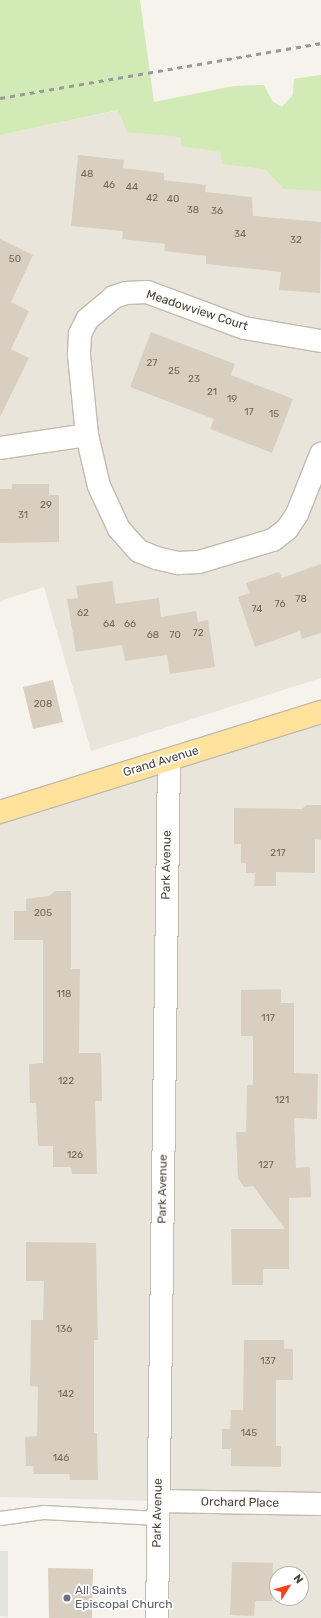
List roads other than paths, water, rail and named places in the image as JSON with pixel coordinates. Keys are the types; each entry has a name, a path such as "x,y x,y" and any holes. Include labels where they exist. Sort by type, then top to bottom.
{"main road":[{"name":"Grand Avenue","path":"0,812 321,712"}],"street":[{"name":"Meadowview Court","path":"321,341 244,328 147,292 126,293 114,297 87,320 80,334 80,378 87,435 99,486 119,529 138,551 156,558 178,563 199,562 273,540 287,529 297,514 321,454"},
{"path":"0,448 87,435"},
{"name":"Park Avenue","path":"157,1618 169,760"},
{"name":"Orchard Place","path":"158,1510 321,1504"}],"lane":[{"path":"0,1518 43,1512 158,1510"}],"railway":[{"path":"0,98 321,43"}],"place":[{"name":"All Saints Episcopal Church","path":"67,1598"}]}
